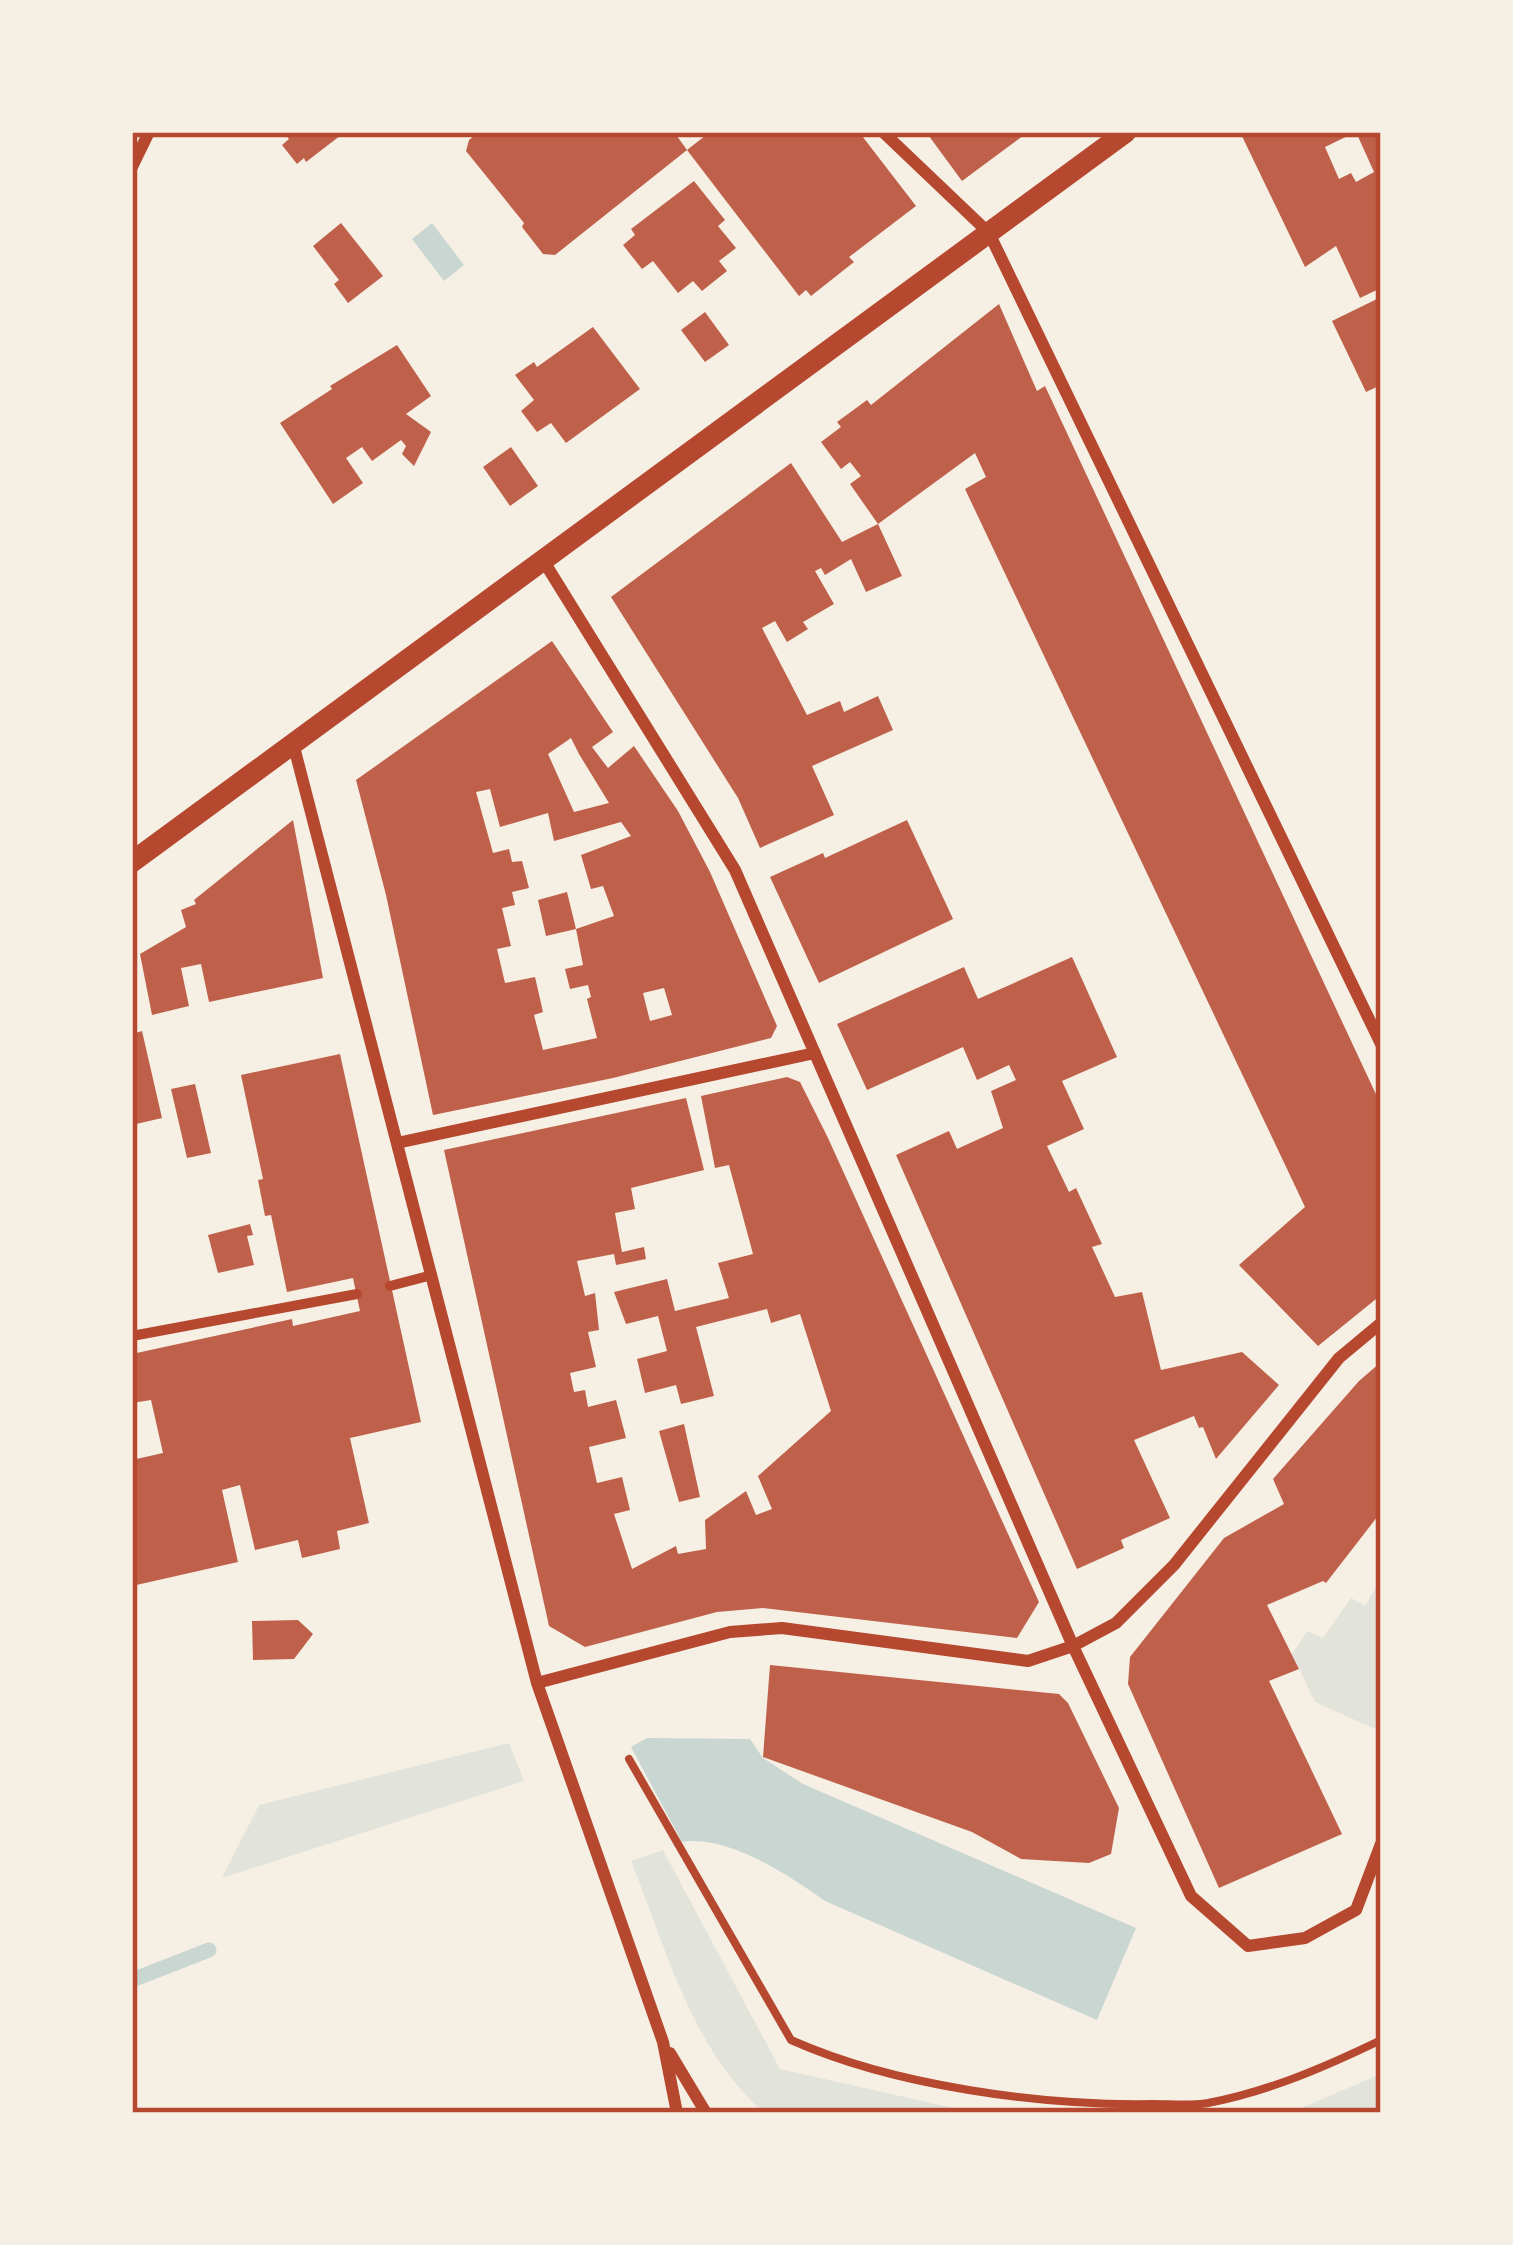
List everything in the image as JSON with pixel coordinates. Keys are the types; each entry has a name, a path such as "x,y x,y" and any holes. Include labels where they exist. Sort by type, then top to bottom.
{"street":[{"path":"132,167 149,132"},
{"path":"883,132 988,233 1381,1044"},
{"path":"132,862 1126,132"},
{"path":"543,560 735,870 1073,1646 1191,1896 1248,1946 1305,1938 1356,1910 1381,1844"},
{"path":"293,743 537,1683 663,2042 677,2113"},
{"path":"398,1143 815,1053"},
{"path":"390,1286 432,1275"},
{"path":"132,1336 357,1294"},
{"path":"537,1683 730,1632 782,1628 1028,1661 1073,1646 1116,1623 1174,1565 1340,1358 1381,1323"},
{"path":"663,2042 706,2113"}],"path":[{"path":"629,1759 791,2040 820,2053 968,2091 1116,2105 1204,2104 1305,2077 1381,2040"}],"shaded area":[{"path":"432,223 464,265 444,281 412,239"},
{"path":"1381,1579 1381,1716 1375,1729 1315,1702 1292,1654 1307,1631 1323,1638 1351,1598 1365,1606"},
{"path":"647,1738 750,1739 763,1758 803,1784 1136,1928 1097,2020 825,1901 738,1851 700,1841 682,1842 631,1747"},
{"path":"509,1743 524,1781 222,1878 259,1805"},
{"path":"663,1850 780,2069 976,2113 764,2113 717,2058 669,1962 631,1861"},
{"path":"1381,2074 1381,2113 1289,2113"}],"building":[{"path":"283,132 345,132 297,164 282,145 289,139"},
{"path":"479,132 674,132 687,150 555,255 543,254 466,151 469,140"},
{"path":"710,132 859,132 916,206 849,257 854,262 811,296 806,290 799,296 687,150"},
{"path":"926,132 1028,132 962,181"},
{"path":"1240,132 1356,132 1381,132 1381,288 1360,298 1336,246 1305,267","holes":["1356,132 1374,172 1356,182 1351,173 1339,179 1325,147"]},
{"path":"694,181 725,220 718,226 736,248 719,261 727,271 702,291 693,281 678,293 653,261 642,269 623,245 635,235 631,229"},
{"path":"341,223 383,276 348,303 334,284 339,280 313,246"},
{"path":"1381,297 1381,385 1366,392 1332,321"},
{"path":"999,304 1037,391 1045,386 1381,1105 1381,1295 1318,1346 1239,1265 1305,1207 965,489 986,477 975,453 878,524 850,484 861,476 850,462 841,469 821,442 841,427 837,422 867,400 871,405"},
{"path":"705,312 729,345 705,362 681,330"},
{"path":"593,327 640,389 566,443 551,423 537,432 521,411 534,400 515,375 534,362 537,367"},
{"path":"397,345 431,396 406,414 431,432 414,466 402,454 406,446 401,440 372,461 362,447 346,458 363,483 333,504 280,423"},
{"path":"511,447 538,486 510,506 483,467"},
{"path":"791,463 842,542 878,524 902,576 866,592 851,559 825,575 821,568 815,571 834,604 803,622 808,629 787,642 775,621 762,628 807,715 840,701 844,712 878,696 893,730 812,766 834,815 760,848 738,798 611,597"},
{"path":"552,641 613,732 592,747 608,768 634,746 678,811 777,1026 771,1038 613,1078 433,1115 356,780","holes":["571,738 579,754 609,803 574,812 548,754","490,789 500,827 548,813 554,841 621,822 631,836 581,855 591,889 603,886 614,916 576,929 583,965 565,969 570,989 588,985 597,1038 543,1050 534,1015 543,1012 535,977 505,983 497,949 511,946 502,908 515,905 512,892 529,888 522,861 512,862 509,849 493,853 476,792","664,988 672,1015 650,1021 643,993"]},
{"path":"293,820 323,978 209,1002 201,964 181,968 189,1006 152,1015 140,954 186,927 181,910 196,904 194,900"},
{"path":"907,820 953,919 819,983 770,877"},
{"path":"567,892 576,929 546,936 538,900"},
{"path":"1072,957 1117,1057 1062,1081 1084,1129 1047,1146 1069,1192 1076,1188 1102,1244 1092,1247 1115,1297 1142,1292 1161,1370 1242,1352 1279,1385 1216,1459 1194,1416 1134,1440 1170,1518 1121,1540 1124,1548 1077,1569 896,1155 949,1131 957,1149 1003,1128 991,1091 1016,1080 1009,1065 977,1080 963,1047 867,1090 837,1024 964,967 978,999"},
{"path":"142,1031 162,1118 132,1125 132,1034"},
{"path":"340,1054 421,1422 350,1438 369,1523 337,1531 340,1549 302,1558 298,1540 255,1550 240,1485 222,1490 238,1562 132,1586 132,1460 163,1453 151,1400 132,1403 132,1354 292,1319 293,1326 360,1311 353,1278 287,1292 271,1215 265,1216 258,1180 263,1179 241,1075"},
{"path":"787,1077 800,1082 828,1138 1039,1602 1017,1638 763,1608 717,1612 585,1647 549,1626 444,1150 686,1098 704,1170 631,1188 635,1209 615,1213 622,1252 644,1247 646,1259 616,1265 614,1254 577,1261 585,1296 595,1293 599,1330 588,1332 596,1367 570,1373 574,1392 585,1390 588,1407 616,1400 626,1438 589,1447 597,1483 622,1477 630,1510 614,1514 632,1569 676,1546 678,1554 706,1549 705,1520 746,1491 756,1515 772,1509 758,1476 831,1411 800,1314 771,1323 767,1309 696,1327 714,1396 681,1404 676,1385 645,1393 637,1359 667,1351 658,1316 626,1324 614,1292 667,1279 675,1311 729,1298 718,1263 753,1254 729,1165 715,1168 701,1096"},
{"path":"195,1084 211,1153 187,1158 171,1089"},
{"path":"250,1224 253,1235 247,1236 254,1265 218,1273 208,1235"},
{"path":"1381,1362 1381,1512 1326,1583 1267,1605 1299,1669 1269,1681 1342,1834 1219,1888 1128,1684 1130,1657 1224,1538 1284,1504 1273,1479"},
{"path":"684,1424 700,1497 679,1502 659,1431"},
{"path":"298,1620 313,1634 294,1659 253,1660 252,1621"},
{"path":"770,1665 1059,1694 1068,1703 1119,1808 1111,1854 1089,1863 1021,1859 972,1832 763,1757"}],"waterway":[{"path":"132,1980 209,1950"}]}
